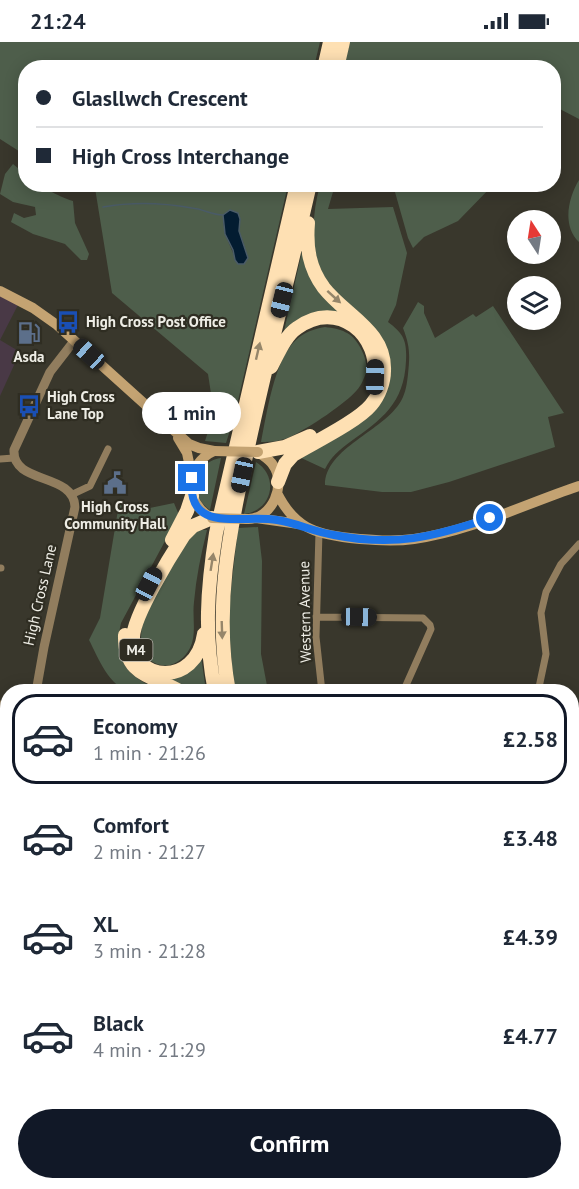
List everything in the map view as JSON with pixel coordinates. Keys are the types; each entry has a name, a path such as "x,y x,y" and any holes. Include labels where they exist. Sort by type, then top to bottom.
{"highway":[{"path":"326,60 330,42"},
{"path":"339,60 343,42"},
{"name":"M4","path":"214,684 208,648 207,620 210,571 218,523 295,192"},
{"path":"227,684 222,638 223,579 228,542 261,386 308,192"},
{"path":"278,487 285,464 293,454 360,415 372,405 384,377 384,360 375,337 325,289 311,264 306,240 314,192"},
{"path":"258,452 285,447 308,437 340,419 366,398 371,391 375,377 372,348 367,339 345,321 331,317 307,321 294,329 287,338 261,386"},
{"path":"163,684 142,675 136,669 126,652 125,632 183,521 192,496"},
{"name":"M4","path":"207,620 200,648 194,660 185,669 171,673 156,672 138,656 133,638 135,627 158,581 184,535 193,526 212,518"}],"main road":[{"path":"0,291 45,316 189,444 214,451 258,452 273,464 285,509 302,525"},
{"path":"173,430 188,453 192,496 199,508 212,518 251,518 302,525 319,532 379,541 420,538 490,518 579,486"},
{"path":"192,478 198,461 214,451"},
{"path":"251,518 266,512 278,487"}],"street":[{"path":"74,341 50,372 18,439 14,458 24,470 59,485 73,494 90,486 108,448"},
{"path":"0,459 14,458"},
{"name":"High Cross Lane","path":"38,684 75,507 73,494"},
{"name":"Western Avenue","path":"319,532 316,617 321,684"},
{"path":"540,684 546,654 541,613 546,592 561,564 579,544"},
{"path":"316,617 423,618 427,620 431,629 407,684"}],"shaded area":[{"path":"0,291 20,301 0,340"},
{"path":"0,340 20,352 0,396"}],"green space":[{"path":"0,42 320,42 316,60 18,60 18,151 0,139"},
{"path":"350,42 579,42 579,119 561,110 561,60 345,60"},
{"path":"13,164 18,168 18,192 51,192 73,201 75,223 89,254 87,260 81,260 65,244 33,234 11,222 14,213 24,218 36,215 35,207 13,202 0,194 5,174"},
{"path":"579,180 579,242 570,228 568,212"},
{"path":"96,192 286,192 234,418 226,443 205,441 214,413 208,374 112,293","holes":["223,220 239,223 239,231 244,244 233,253 225,234"]},
{"path":"318,192 333,192 328,209 393,207 407,253 396,305 388,322 401,334 406,348 401,389 381,418 339,451 325,469 297,456 323,445 385,383 320,271 315,249 315,207"},
{"path":"395,192 486,192 458,221 424,237 413,248"},
{"path":"303,247 358,324 329,314 282,340"},
{"path":"418,302 424,306 424,313 435,338 473,314 476,317 493,306 564,413 548,417 555,447 411,492 382,492 325,485 334,460 382,422 401,401 406,388 409,361 408,345 403,328"},
{"path":"325,327 346,332 357,342 363,353 366,367 361,384 344,402 299,432 281,440 261,442 272,388 288,349 299,337 309,331"},
{"path":"221,458 210,510 198,496 197,480 205,466"},
{"path":"256,462 264,468 268,476 270,492 261,507 254,512 244,514"},
{"path":"174,503 179,515 121,623 119,648 121,658 131,673 146,684 116,684 100,663 89,640 100,618 119,504 140,510"},
{"path":"258,527 262,561 261,654 267,684 233,684 228,616 238,528"},
{"path":"207,530 196,584 192,643 182,659 165,666 153,662 145,655 141,643 144,620 184,539 187,535"},
{"path":"201,656 205,684 174,684 165,679"}],"water":[{"path":"230,210 238,213 240,219 239,231 248,258 244,264 238,264 235,260 225,234 223,215"}],"waterway":[{"path":"103,207 125,204 159,204 223,215"}],"place":[{"name":"High Cross Post Office","path":"68,322"},
{"name":"Asda","path":"29,333"},
{"name":"High Cross Lane Top","path":"29,406"},
{"name":"High Cross Community Hall","path":"115,483"}],"route":[{"path":"192,478 192,496 195,502 204,514 212,518 276,520 302,525 335,536 379,541 411,540 429,537 490,518"}]}
